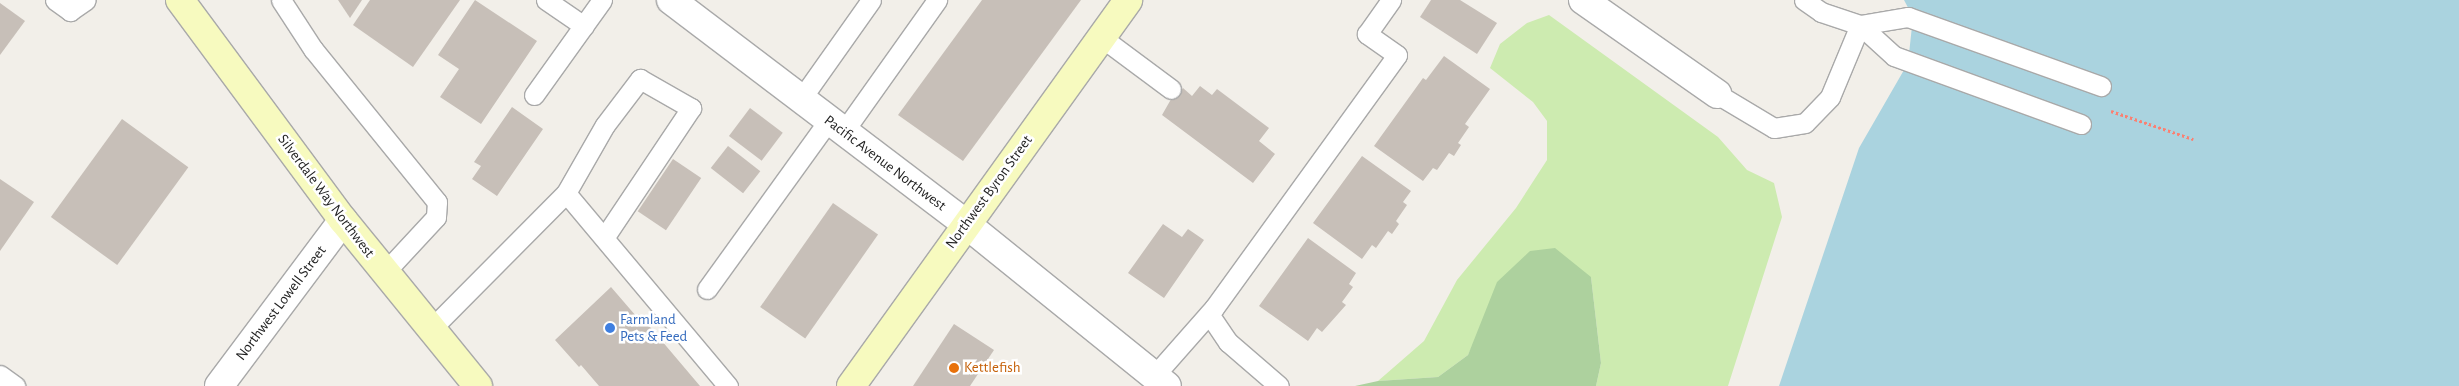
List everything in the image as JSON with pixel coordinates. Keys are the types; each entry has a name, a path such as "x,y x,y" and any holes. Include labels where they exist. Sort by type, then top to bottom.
{"main road":[{"name":"Silverdale Way Northwest","path":"180,0 343,220 430,330 478,386"},
{"name":"Northwest Byron Street","path":"851,386 1128,0"}],"street":[{"name":"Pacific Avenue Northwest","path":"670,0 966,224 1160,381"},
{"path":"1584,0 1717,94"},
{"name":"Northwest Lowell Street","path":"219,386 343,220"}],"lane":[{"path":"55,0 70,11 86,0"},
{"path":"280,0 313,49 438,202 436,217 384,273"},
{"path":"546,0 584,26"},
{"path":"534,96 602,0"},
{"path":"801,99 871,0"},
{"path":"707,289 938,0"},
{"path":"1160,381 1397,55 1367,34 1391,0"},
{"path":"1804,0 1821,12 1860,25 1894,56 2081,124"},
{"path":"1860,25 1908,17 2101,86"},
{"path":"1717,94 1774,128 1805,123 1830,97 1860,25"},
{"path":"1101,37 1171,89"},
{"path":"430,330 566,193 605,125 640,79 691,108 604,238"},
{"path":"566,193 728,386"},
{"path":"1209,314 1228,342 1279,386"},
{"path":"0,376 15,386"}],"green space":[{"path":"1549,15 1718,137 1747,170 1774,183 1782,217 1728,386 1596,386 1601,363 1591,277 1484,321 1468,355 1438,377 1378,381 1424,341 1457,280 1516,208 1547,160 1547,121 1533,102 1490,68 1500,44 1527,23"},
{"path":"1555,248 1591,277 1601,363 1596,386 1355,386 1378,381 1438,377 1468,355 1497,282 1530,251"}],"water":[{"path":"1904,0 2459,0 2459,386 1779,386 1859,148 1908,63 1913,17"}],"building":[{"path":"338,0 362,0 350,18"},
{"path":"370,0 460,0 413,67 353,25"},
{"path":"475,0 537,41 481,124 440,97 459,69 438,55"},
{"path":"982,0 1081,0 963,161 898,115"},
{"path":"1431,0 1460,0 1497,23 1477,54 1420,17"},
{"path":"0,3 25,21 0,55"},
{"path":"1444,56 1490,89 1465,124 1469,127 1458,143 1461,145 1454,156 1449,153 1437,170 1433,168 1423,181 1374,146 1423,78 1426,80"},
{"path":"1200,86 1212,95 1217,89 1269,128 1259,141 1275,154 1253,183 1162,115 1174,94 1177,97 1183,88 1192,96"},
{"path":"512,107 543,129 497,196 472,179 481,166 474,162"},
{"path":"750,108 783,133 762,161 729,136"},
{"path":"122,119 188,167 117,265 51,217"},
{"path":"728,146 760,171 743,193 711,168"},
{"path":"1362,156 1411,191 1403,202 1407,205 1396,221 1399,224 1392,234 1388,231 1376,248 1372,245 1362,259 1313,223"},
{"path":"673,159 701,178 666,230 638,211"},
{"path":"0,179 34,202 0,251"},
{"path":"833,203 878,235 805,339 760,307"},
{"path":"1163,224 1182,237 1188,229 1204,240 1164,298 1128,273"},
{"path":"1308,238 1356,273 1349,284 1353,287 1342,302 1346,305 1322,332 1317,328 1308,341 1259,306"},
{"name":"Farmland Pets & Feed","path":"611,287 636,316 639,314 700,386 599,386 581,365 579,367 555,340"},
{"name":"Kettlefish","path":"954,324 994,350 970,386 913,386"}],"place":[{"name":"Farmland Pets & Feed","path":"610,328"},
{"name":"Kettlefish","path":"954,368"}]}
